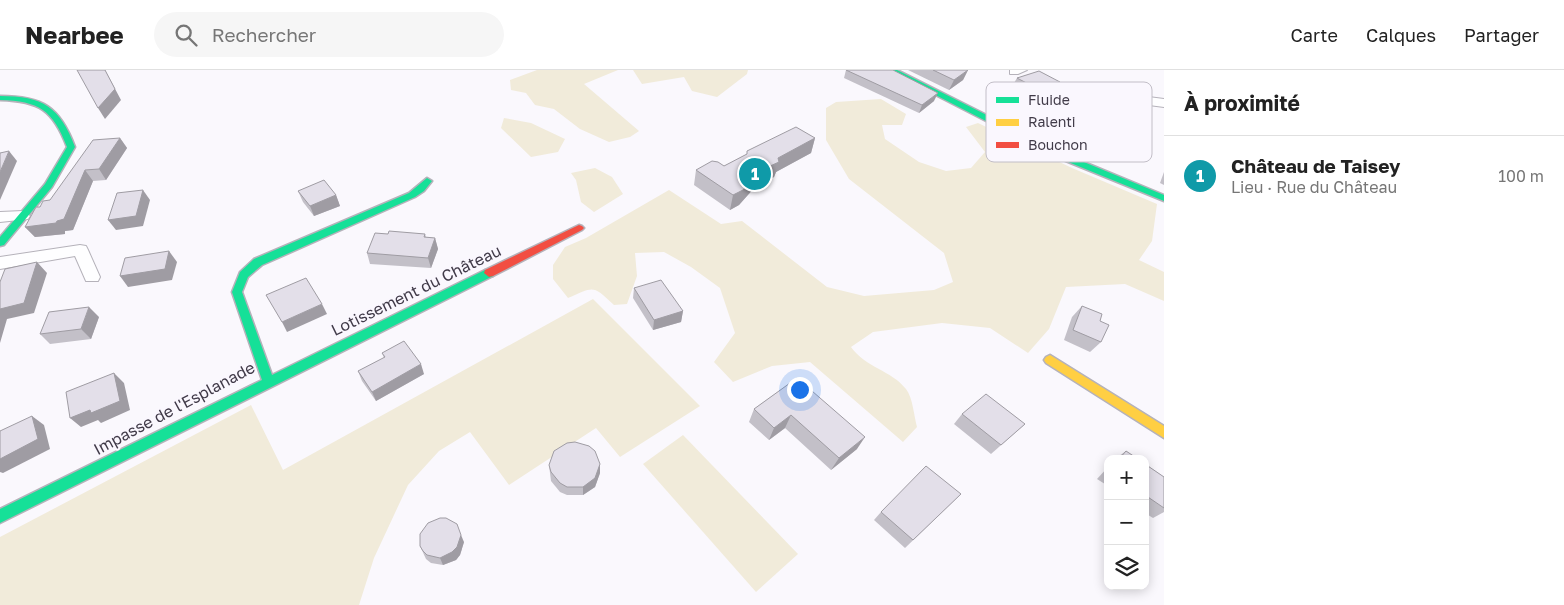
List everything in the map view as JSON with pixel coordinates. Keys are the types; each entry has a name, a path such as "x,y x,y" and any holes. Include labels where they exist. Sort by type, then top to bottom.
{"street":[{"path":"891,70 986,120"},
{"path":"0,98 20,96 42,102 63,126 71,148 67,158 53,179 0,243"},
{"path":"1076,162 1116,180 1164,198"},
{"name":"Impasse de l'Esplanade","path":"0,516 268,381 237,292 240,280 246,270 258,262 412,195 422,189 427,181"},
{"path":"0,217 22,216"},
{"name":"Lotissement du Château","path":"268,381 579,228"},
{"path":"0,263 80,250 92,277"},
{"path":"1050,360 1164,433"}],"shaded area":[{"path":"537,70 618,70 584,84 639,131 630,137 609,142 580,129 554,109 535,105 526,93 511,90 510,80"},
{"path":"633,70 748,70 747,74 717,97 692,91 684,77 642,84"},
{"path":"881,99 906,114 902,125 882,125 885,139 919,162 946,171 971,168 985,152 966,127 978,123 986,127 986,162 1059,162 1157,204 1152,241 1139,260 1164,272 1164,301 1125,284 1066,287 1049,329 1028,353 990,328 942,323 873,332 851,347 864,360 893,377 906,389 912,402 917,427 903,442 810,362 772,366 733,382 714,362 735,333 720,288 691,267 664,252 635,253 637,276 627,304 614,305 601,293 593,290 588,290 568,298 553,279 553,265 565,247 586,238 669,190 721,224 742,221 827,287 864,296 934,290 953,282 944,253 849,179 826,140 826,108 836,102"},
{"path":"504,118 531,123 565,139 558,152 531,157 501,128"},
{"path":"595,168 612,177 623,194 594,212 581,202 576,180 571,173"},
{"path":"593,299 700,406 620,457 596,428 509,485 470,432 439,451 408,485 374,558 359,605 0,605 0,537 251,405 283,470"},
{"path":"683,435 798,554 756,592 643,464"}],"building":[{"path":"77,70 105,70 115,89 98,108"},
{"path":"846,70 893,70 938,93 922,105"},
{"path":"933,70 968,70 954,80"},
{"path":"1039,71 1060,82 1025,82 1017,78"},
{"path":"796,127 815,138 778,158 779,162 759,171 743,190 733,195 696,170 712,161 724,166 747,154 747,151"},
{"path":"120,138 99,169 85,170 64,219 56,223 25,227 36,207 40,207 43,201 50,200 93,140"},
{"path":"9,151 0,172 0,153"},
{"path":"324,180 336,195 310,206 298,191"},
{"path":"143,190 136,216 108,220 117,193"},
{"path":"389,231 425,234 424,237 435,238 428,258 367,253 375,233 388,234"},
{"path":"169,251 165,269 120,276 125,258"},
{"path":"37,262 24,303 0,309 0,282 5,269"},
{"path":"306,278 322,304 282,322 266,295"},
{"path":"661,280 683,311 654,320 634,288"},
{"path":"1082,306 1102,314 1100,321 1109,325 1101,342 1073,330"},
{"path":"89,307 81,329 40,334 49,312"},
{"path":"404,341 421,364 372,392 358,371 385,357 382,353"},
{"path":"114,373 120,401 91,413 90,410 70,418 66,392"},
{"path":"797,378 865,437 839,458 791,415 774,428 754,409"},
{"path":"986,394 1025,424 1001,445 962,414"},
{"path":"32,416 38,439 0,459 0,431"},
{"path":"575,442 589,446 595,451 600,464 595,478 583,487 567,487 560,483 551,472 549,465 554,451 567,443"},
{"path":"1126,451 1132,455 1122,455"},
{"path":"926,466 961,494 913,540 881,512"},
{"path":"1149,467 1164,477 1164,508 1149,498"},
{"path":"440,518 446,518 457,524 461,535 457,547 440,558 427,555 423,551 420,546 420,534 428,523"}],"traffic: fast":[{"path":"891,70 986,118"},
{"path":"0,98 27,100 46,108 54,114 60,123 71,147 49,185 0,243"},
{"path":"1076,162 1164,198"},
{"path":"268,381 237,292 244,275 258,262 412,195 421,189 427,181"},
{"path":"0,516 489,273"}],"traffic: slow":[{"path":"1050,360 1164,433"}],"traffic: jam":[{"path":"489,273 579,228"}],"place":[{"name":"Château de Taisey","path":"755,174"}]}
